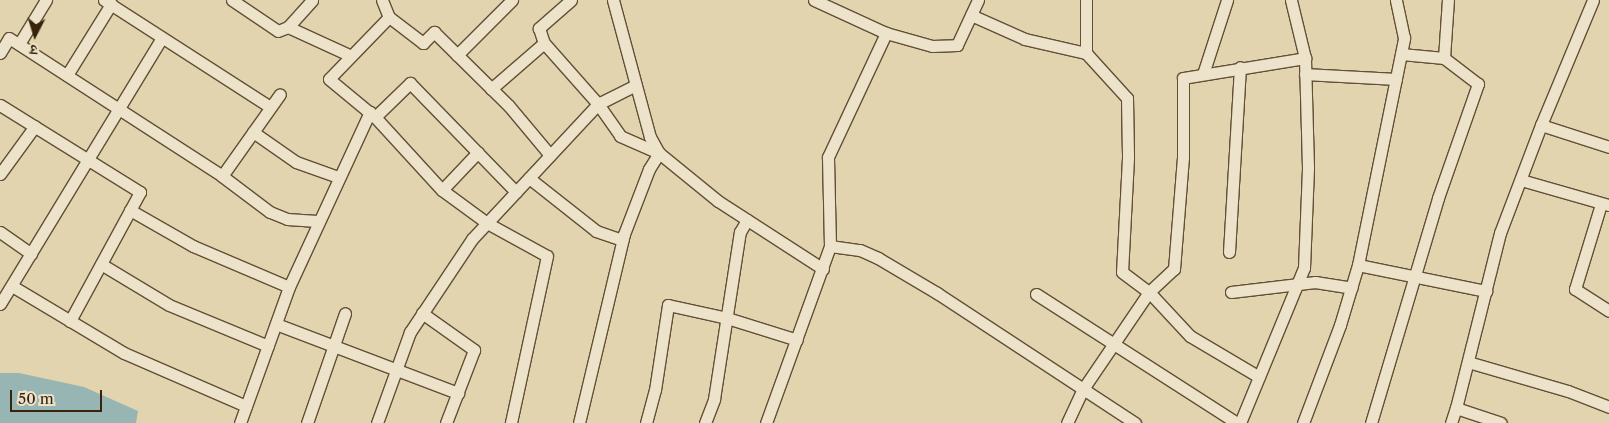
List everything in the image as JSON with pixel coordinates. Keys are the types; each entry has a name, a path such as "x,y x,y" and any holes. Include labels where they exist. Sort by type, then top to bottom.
{"street":[{"path":"19,44 46,0"},
{"path":"232,0 278,30 288,27 312,0"},
{"path":"382,0 389,17 423,43 434,32 491,89 550,155"},
{"path":"570,0 539,28 544,43 598,104 620,136 659,153 718,202 824,269"},
{"path":"613,0 650,137 659,153"},
{"path":"814,0 886,33 932,46 957,45 978,0"},
{"path":"1086,0 1086,53"},
{"path":"1203,74 1227,0"},
{"path":"1036,294 1113,345 1238,423 1304,268 1305,58 1291,0"},
{"path":"1303,423 1352,288 1358,265 1404,38 1396,0"},
{"path":"1444,58 1448,0"},
{"path":"1451,423 1500,232 1541,125 1593,0"},
{"path":"67,75 107,2 270,107"},
{"path":"456,55 503,3"},
{"path":"971,15 1024,39 1086,53 1127,98 1128,158 1122,268 1127,277 1149,292 1190,336 1259,377"},
{"path":"389,17 329,79 373,114 442,190 487,223 547,256 511,423"},
{"path":"288,27 351,56"},
{"path":"766,423 824,269 830,246 828,157 886,33"},
{"path":"0,53 9,38 222,176 270,212 287,219 317,221"},
{"path":"0,304 90,160 118,108 162,38"},
{"path":"491,89 544,43"},
{"path":"1371,423 1413,277 1478,84 1444,58 1401,54"},
{"path":"1067,423 1083,389 1149,292 1174,269 1184,157 1183,78 1240,67 1305,58"},
{"path":"1229,252 1240,67"},
{"path":"1305,74 1396,79"},
{"path":"240,423 289,287 338,177 373,114 410,83 516,192"},
{"path":"377,423 410,332 472,239 598,104 636,84"},
{"path":"222,176 280,94"},
{"path":"0,105 140,192 70,321"},
{"path":"1541,125 1609,148"},
{"path":"0,174 35,126"},
{"path":"253,132 296,162 338,177"},
{"path":"442,190 478,152"},
{"path":"579,423 622,240 649,170 659,153"},
{"path":"529,178 596,231 622,240"},
{"path":"1521,180 1605,205 1575,289 1609,311"},
{"path":"130,210 193,246 289,287"},
{"path":"705,423 714,399 740,232 747,220"},
{"path":"0,232 31,254"},
{"path":"830,246 860,250 878,258 938,293 1134,423"},
{"path":"101,264 169,305 268,346"},
{"path":"1358,265 1486,291"},
{"path":"1231,292 1315,282 1352,288"},
{"path":"12,286 124,354 246,406"},
{"path":"646,423 655,390 668,305 726,318 797,340"},
{"path":"307,423 345,313"},
{"path":"422,313 474,350 446,423"},
{"path":"276,324 458,393"},
{"path":"1468,362 1568,391 1609,407"},
{"path":"1456,408 1501,423"}],"water":[{"path":"0,373 19,373 84,387 138,411 136,423 0,423"}]}
